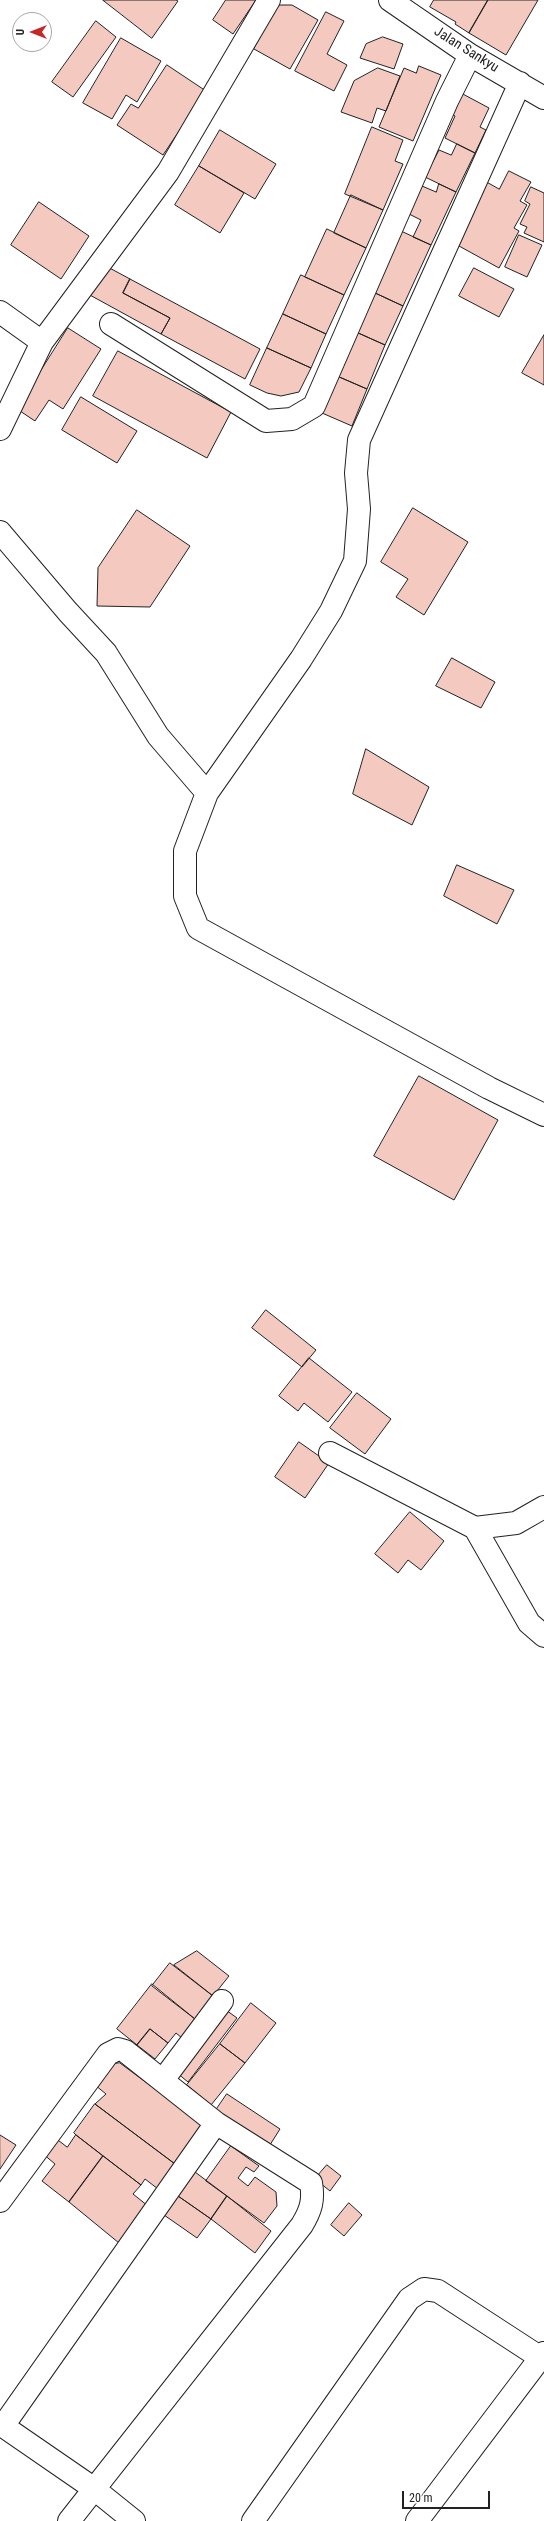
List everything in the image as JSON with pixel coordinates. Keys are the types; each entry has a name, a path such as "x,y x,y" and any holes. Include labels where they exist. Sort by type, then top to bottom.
{"street":[{"path":"0,429 42,342 168,172 269,0"},
{"name":"Jalan Sankyu","path":"390,0 470,55 544,98"},
{"path":"111,324 266,421 292,419 314,406 447,101 470,55"},
{"path":"520,83 359,440 356,473 359,510 355,561 331,611 301,659 207,794 185,851 185,896 198,928 489,1088 544,1115"},
{"path":"0,312 42,342"},
{"path":"0,532 106,653 158,736 207,794"},
{"path":"330,1453 475,1528 529,1623 544,1636"},
{"path":"475,1528 516,1523 544,1507"},
{"path":"163,2080 222,2000"},
{"path":"0,2201 108,2054 118,2049 125,2051 216,2123 311,2183 314,2198 310,2211 302,2225 93,2488 69,2521"},
{"path":"134,2521 93,2488 2,2425 216,2123"},
{"path":"253,2521 409,2299 424,2289 438,2291 543,2357 417,2521"}],"building":[{"path":"103,0 176,0 178,1 152,38"},
{"path":"226,0 256,0 233,34 213,20"},
{"path":"434,0 488,0 469,33 455,24 456,22 430,7"},
{"path":"488,0 538,0 506,55 469,33"},
{"path":"278,5 292,5 318,20 290,69 254,49"},
{"path":"326,12 344,21 327,54 347,65 334,91 295,71"},
{"path":"96,21 116,37 73,97 52,82"},
{"path":"383,37 403,44 394,69 360,58 366,44"},
{"path":"121,38 161,61 137,102 126,95 112,119 83,103"},
{"path":"167,65 206,91 163,155 117,125 131,104 138,108"},
{"path":"419,66 441,75 413,141 379,127 404,68 416,73"},
{"path":"378,68 400,76 386,111 377,108 372,123 341,112 354,81"},
{"path":"461,93 489,108 480,127 486,130 475,153 445,138 455,116 451,114"},
{"path":"372,127 403,140 395,161 403,164 383,210 345,194"},
{"path":"220,130 276,164 255,199 199,166"},
{"path":"457,144 475,153 456,192 425,177 439,150 451,155"},
{"path":"199,166 244,193 220,233 175,205"},
{"path":"509,171 531,182 520,201 527,205 514,228 519,231 499,268 450,241 483,180 499,189"},
{"path":"439,184 456,192 431,245 413,237 421,220 409,214 422,186 436,192"},
{"path":"531,187 544,193 544,242 524,233 527,227 520,224 530,204 525,201"},
{"path":"351,195 383,210 366,248 334,233"},
{"path":"39,202 89,236 61,279 11,245"},
{"path":"327,229 366,248 344,295 305,277"},
{"path":"401,231 431,245 403,306 373,292"},
{"path":"519,235 542,245 527,277 505,267"},
{"path":"104,265 130,279 123,293 170,318 161,334 88,294"},
{"path":"474,268 514,289 499,317 459,296"},
{"path":"301,275 344,295 326,334 283,314"},
{"path":"130,279 260,349 245,379 161,334 170,318 123,293"},
{"path":"373,292 403,306 385,345 356,332"},
{"path":"283,314 326,334 311,368 267,348"},
{"path":"68,328 101,349 63,409 49,400 35,421 17,409"},
{"path":"356,332 385,345 367,389 337,376"},
{"path":"544,335 544,385 522,373"},
{"path":"267,348 311,368 299,392 281,396 267,393 250,385"},
{"path":"118,351 231,412 207,458 93,396"},
{"path":"337,376 367,389 352,426 322,413"},
{"path":"81,397 137,431 117,463 62,430"},
{"path":"413,508 468,542 424,615 396,597 408,579 381,562"},
{"path":"137,510 190,546 150,607 97,606 98,568"},
{"path":"452,658 495,682 481,708 436,686"},
{"path":"366,749 429,787 412,825 353,794"},
{"path":"457,865 514,890 497,924 444,896"},
{"path":"419,1076 498,1120 454,1200 374,1156"},
{"path":"266,1310 316,1350 302,1367 252,1328"},
{"path":"309,1358 352,1392 328,1422 304,1403 298,1411 279,1396"},
{"path":"357,1393 391,1419 365,1454 330,1428"},
{"path":"299,1442 329,1463 305,1498 275,1477"},
{"path":"410,1512 444,1541 421,1570 408,1560 398,1573 375,1554"},
{"path":"197,1951 229,1976 213,1996 174,1965"},
{"path":"170,1963 213,1996 195,2019 152,1986"},
{"path":"152,1984 195,2019 182,2038 176,2033 168,2043 150,2029 137,2045 117,2029"},
{"path":"251,2003 276,2023 245,2063 220,2044"},
{"path":"226,2010 237,2018 188,2082 177,2073"},
{"path":"150,2029 168,2043 155,2059 137,2045"},
{"path":"220,2044 245,2063 211,2105 187,2085"},
{"path":"120,2063 206,2127 179,2167 95,2104 106,2094 95,2085 111,2064"},
{"path":"227,2094 280,2129 268,2148 214,2113"},
{"path":"95,2104 179,2167 162,2192 145,2179 141,2185 74,2133"},
{"path":"0,2135 16,2145 0,2169"},
{"path":"76,2135 103,2156 69,2202 42,2181 55,2164 42,2153 54,2137 67,2147"},
{"path":"231,2146 259,2166 254,2172 246,2167 238,2178 248,2186 255,2177 276,2192 277,2206 264,2223 206,2181"},
{"path":"103,2156 141,2185 133,2194 148,2206 119,2243 69,2202"},
{"path":"327,2165 341,2176 330,2191 315,2179"},
{"path":"195,2172 227,2196 211,2219 178,2196"},
{"path":"178,2196 211,2219 197,2238 164,2215"},
{"path":"227,2196 271,2231 255,2253 211,2219"},
{"path":"349,2203 362,2215 344,2236 331,2225"}]}
